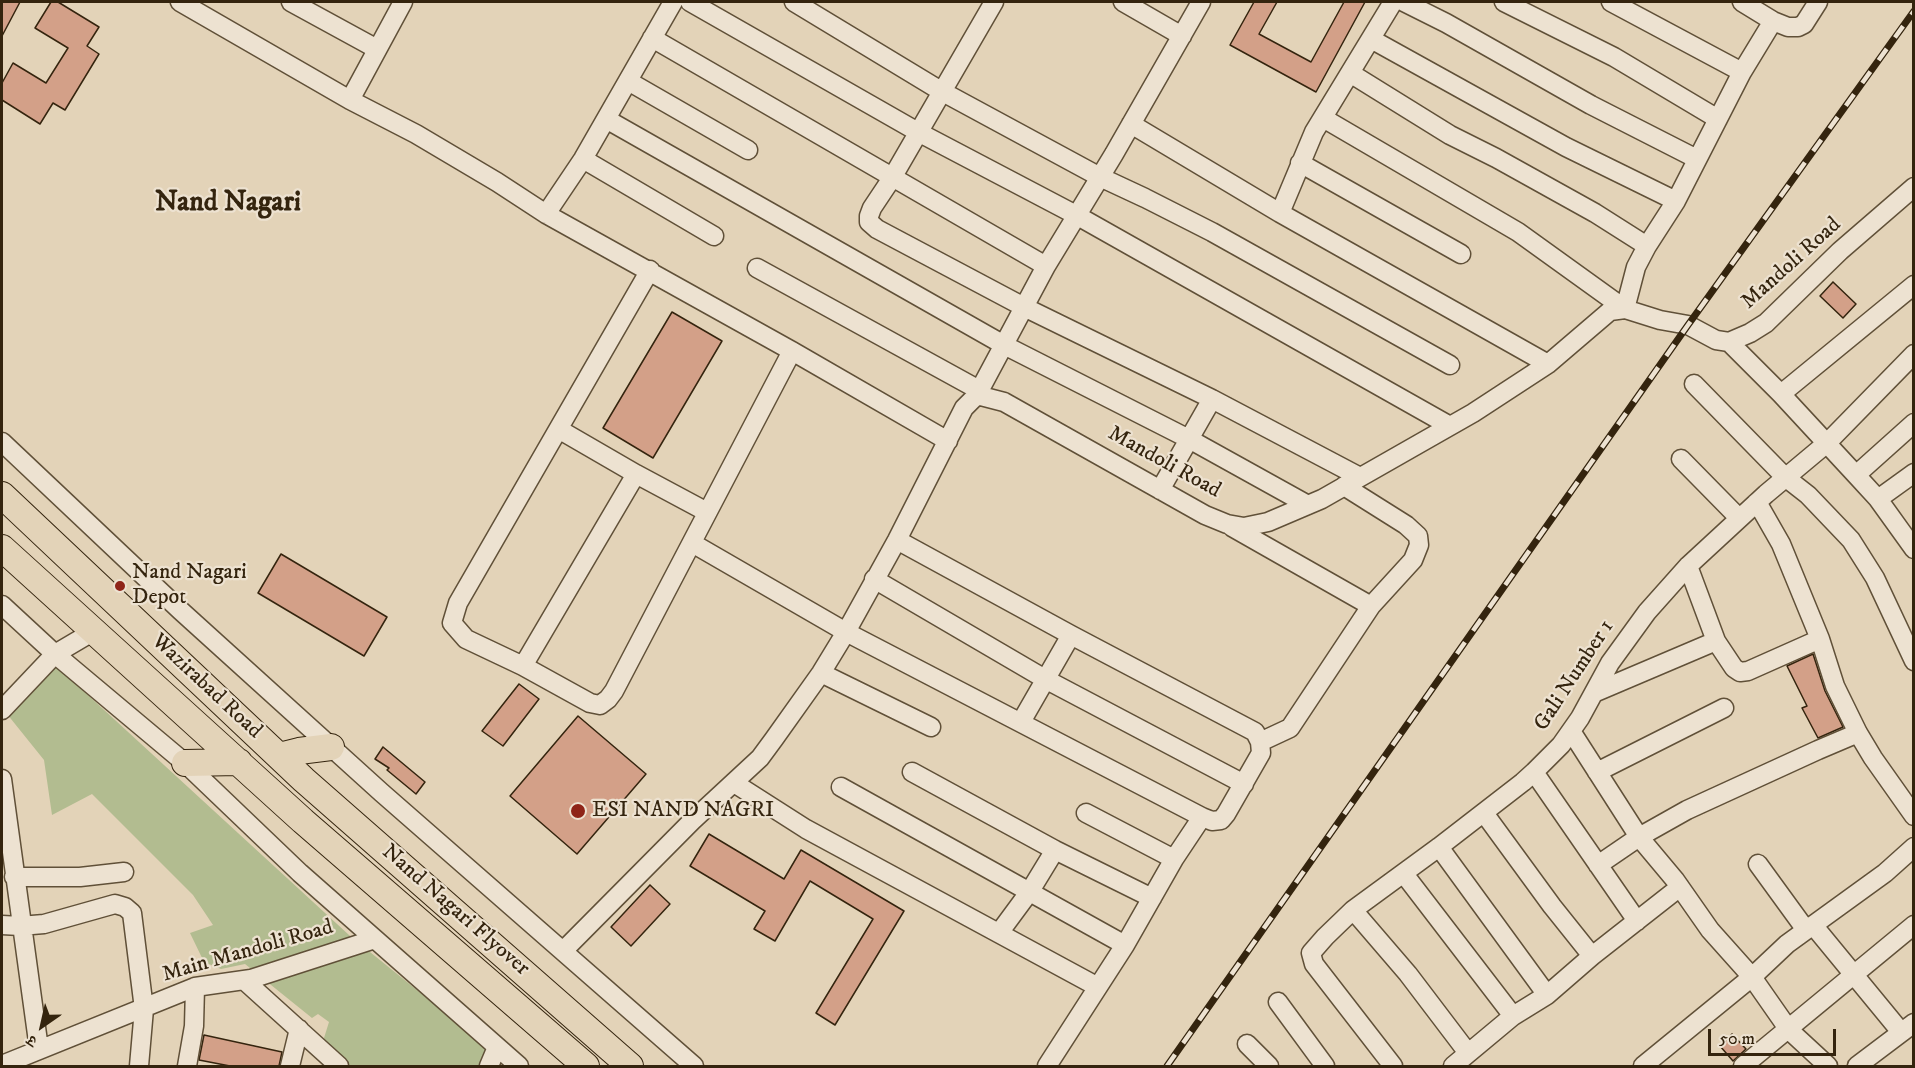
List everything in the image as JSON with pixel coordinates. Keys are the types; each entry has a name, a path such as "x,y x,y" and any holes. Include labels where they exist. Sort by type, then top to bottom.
{"highway":[{"name":"Wazirabad Road","path":"2,495 279,756"},
{"name":"Wazirabad Road","path":"2,548 238,762"},
{"path":"279,756 331,747"},
{"name":"Nand Nagari Flyover","path":"279,756 630,1066"},
{"path":"185,763 238,762"},
{"name":"Nand Nagari Flyover","path":"238,762 586,1066"}],"street":[{"path":"180,2 350,100 416,134 546,214 650,270 948,441"},
{"path":"291,2 377,49"},
{"path":"350,100 402,2"},
{"path":"546,214 583,159 673,2"},
{"path":"690,2 918,132 1076,215 1450,426"},
{"path":"794,2 941,91 1100,177 1212,232 1450,365"},
{"path":"994,2 892,178 872,208 869,222 877,229 1024,307 1212,399 1360,477"},
{"path":"1123,2 1182,36"},
{"path":"563,951 692,821 760,758 820,673 846,632 897,540 964,408 978,392 1046,266 1201,2"},
{"path":"1280,213 1314,132 1394,2"},
{"path":"1404,2 1446,22 1591,105 1697,159"},
{"path":"1504,2 1614,57 1718,119"},
{"path":"1611,2 1742,72"},
{"path":"1742,2 1773,21 1788,27 1798,27 1804,24 1818,2"},
{"path":"1630,310 1636,267 1676,201 1742,72 1773,21"},
{"path":"652,38 1046,266"},
{"path":"1371,39 1566,147 1676,201"},
{"path":"1350,73 1450,135 1497,158 1595,213 1647,246"},
{"path":"628,81 748,150"},
{"path":"606,118 1004,345 1190,439 1308,505"},
{"path":"1323,118 1518,232 1630,310 1688,326 1716,340 1729,342 1781,394 1878,499 1912,545"},
{"path":"1131,124 1280,213 1548,364"},
{"path":"583,159 714,236"},
{"path":"1300,163 1461,254"},
{"name":"Mandoli Road","path":"1729,342 1766,323 1840,251 1914,187"},
{"name":"Mandoli Road","path":"757,268 978,392 1004,402 1205,515 1227,524 1244,527 1268,522 1344,486 1450,426 1548,364 1610,311 1630,310"},
{"path":"650,270 560,430 458,603 452,623 466,639 523,666 590,703 600,705 614,691 792,351"},
{"path":"1781,394 1914,285"},
{"name":"Gali Number 1","path":"1393,1066 1314,964 1311,953 1353,910 1404,874 1534,772 1561,745 1596,692 1610,663 1647,612 1688,566 1738,518 1827,443 1914,354"},
{"path":"1694,384 1785,477 1808,495 1851,540 1875,578 1914,661"},
{"path":"1160,489 1212,399"},
{"path":"1856,475 1914,423"},
{"path":"560,430 707,512"},
{"path":"2,442 167,599 693,1066"},
{"path":"1681,459 1738,518"},
{"path":"1878,499 1914,472"},
{"path":"523,666 636,474"},
{"path":"1260,742 1290,728 1371,606 1413,560 1419,546 1418,536 1406,525 1344,486"},
{"path":"1757,502 1781,544 1820,639 1835,686 1858,733 1914,816"},
{"path":"1227,524 1371,606"},
{"path":"692,543 846,632 1202,817 1212,821 1221,820 1261,753 1260,742 1255,732 897,540"},
{"path":"1688,566 1716,641 1734,668 1740,672 1748,671 1820,639"},
{"path":"874,579 1045,679 1244,784"},
{"path":"2,605 55,654 185,763 300,873 519,1066"},
{"path":"2,710 55,654 94,631"},
{"path":"1021,722 1071,635"},
{"path":"1596,692 1716,641"},
{"path":"820,673 932,727"},
{"path":"1597,772 1724,708"},
{"path":"1571,731 1639,837 1680,887 1710,930 1752,977 1789,1030 1828,1066"},
{"path":"1598,865 1639,837 1687,810 1858,733"},
{"path":"912,772 1055,850 1152,898"},
{"path":"1534,772 1637,921"},
{"path":"734,783 806,829 1098,987"},
{"path":"841,788 1125,945"},
{"path":"2,789 6,850 15,877 39,1049"},
{"path":"1086,813 1174,859"},
{"path":"1484,813 1592,956"},
{"path":"1047,1066 1125,945 1174,859 1202,817"},
{"path":"1439,847 1547,995"},
{"path":"1643,1066 1752,977 1787,944 1885,873 1914,848"},
{"path":"999,933 1030,891 1055,850"},
{"path":"1758,864 1809,927 1854,976 1907,1028 1857,1066"},
{"path":"15,877 80,877 124,872"},
{"path":"1404,874 1513,1016"},
{"path":"1453,1066 1513,1016 1547,995 1592,956 1680,887"},
{"path":"2,925 44,924 115,904 125,907 132,913 144,1009 140,1066"},
{"path":"1353,910 1408,974 1468,1053"},
{"path":"1743,1066 1914,925"},
{"name":"Main Mandoli Road","path":"2,1065 195,987 245,981 375,939"},
{"path":"245,981 339,1066"},
{"path":"187,1066 194,1026 195,987"},
{"path":"1278,1002 1325,1066"},
{"path":"290,1066 299,1029"},
{"path":"1247,1044 1269,1066"},
{"path":"489,1066 497,1047"}],"green space":[{"path":"53,663 349,935 491,1050 485,1066 347,1066 326,1046 324,1038 329,1022 318,1014 312,1018 245,964 221,969 204,962 190,933 213,925 193,895 92,794 52,815 44,760 7,714"}],"building":[{"path":"2,2 20,2 2,36"},
{"path":"51,2 58,2 99,27 87,46 99,54 65,110 53,103 40,124 2,100 2,83 13,63 46,83 68,48 35,28"},
{"path":"1254,2 1277,2 1259,34 1311,62 1344,2 1365,2 1316,92 1230,45"},
{"path":"1833,282 1856,304 1843,318 1820,296"},
{"path":"672,312 722,341 653,458 603,428"},
{"path":"281,554 387,617 364,656 258,593"},
{"path":"1813,654 1825,691 1843,727 1818,738 1802,708 1807,706 1787,666"},
{"path":"519,684 539,699 503,746 482,731"},
{"path":"578,716 646,774 577,854 510,796"},
{"path":"383,747 425,782 416,794 387,770 389,768 375,759"},
{"path":"709,834 784,879 801,850 904,911 835,1025 816,1013 873,919 810,881 775,941 754,929 765,911 690,866"},
{"path":"650,885 670,904 631,946 611,927"},
{"path":"1732,1034 1746,1049 1733,1061 1720,1046"},
{"path":"204,1035 282,1052 279,1066 230,1066 199,1060"}],"railway":[{"path":"1167,1066 1688,325 1914,11"}],"place":[{"name":"Nand Nagari Depot","path":"120,586"},
{"name":"ESI NAND NAGRI","path":"578,811"}],"district":[{"name":"Nand Nagari","path":"228,204"}]}
